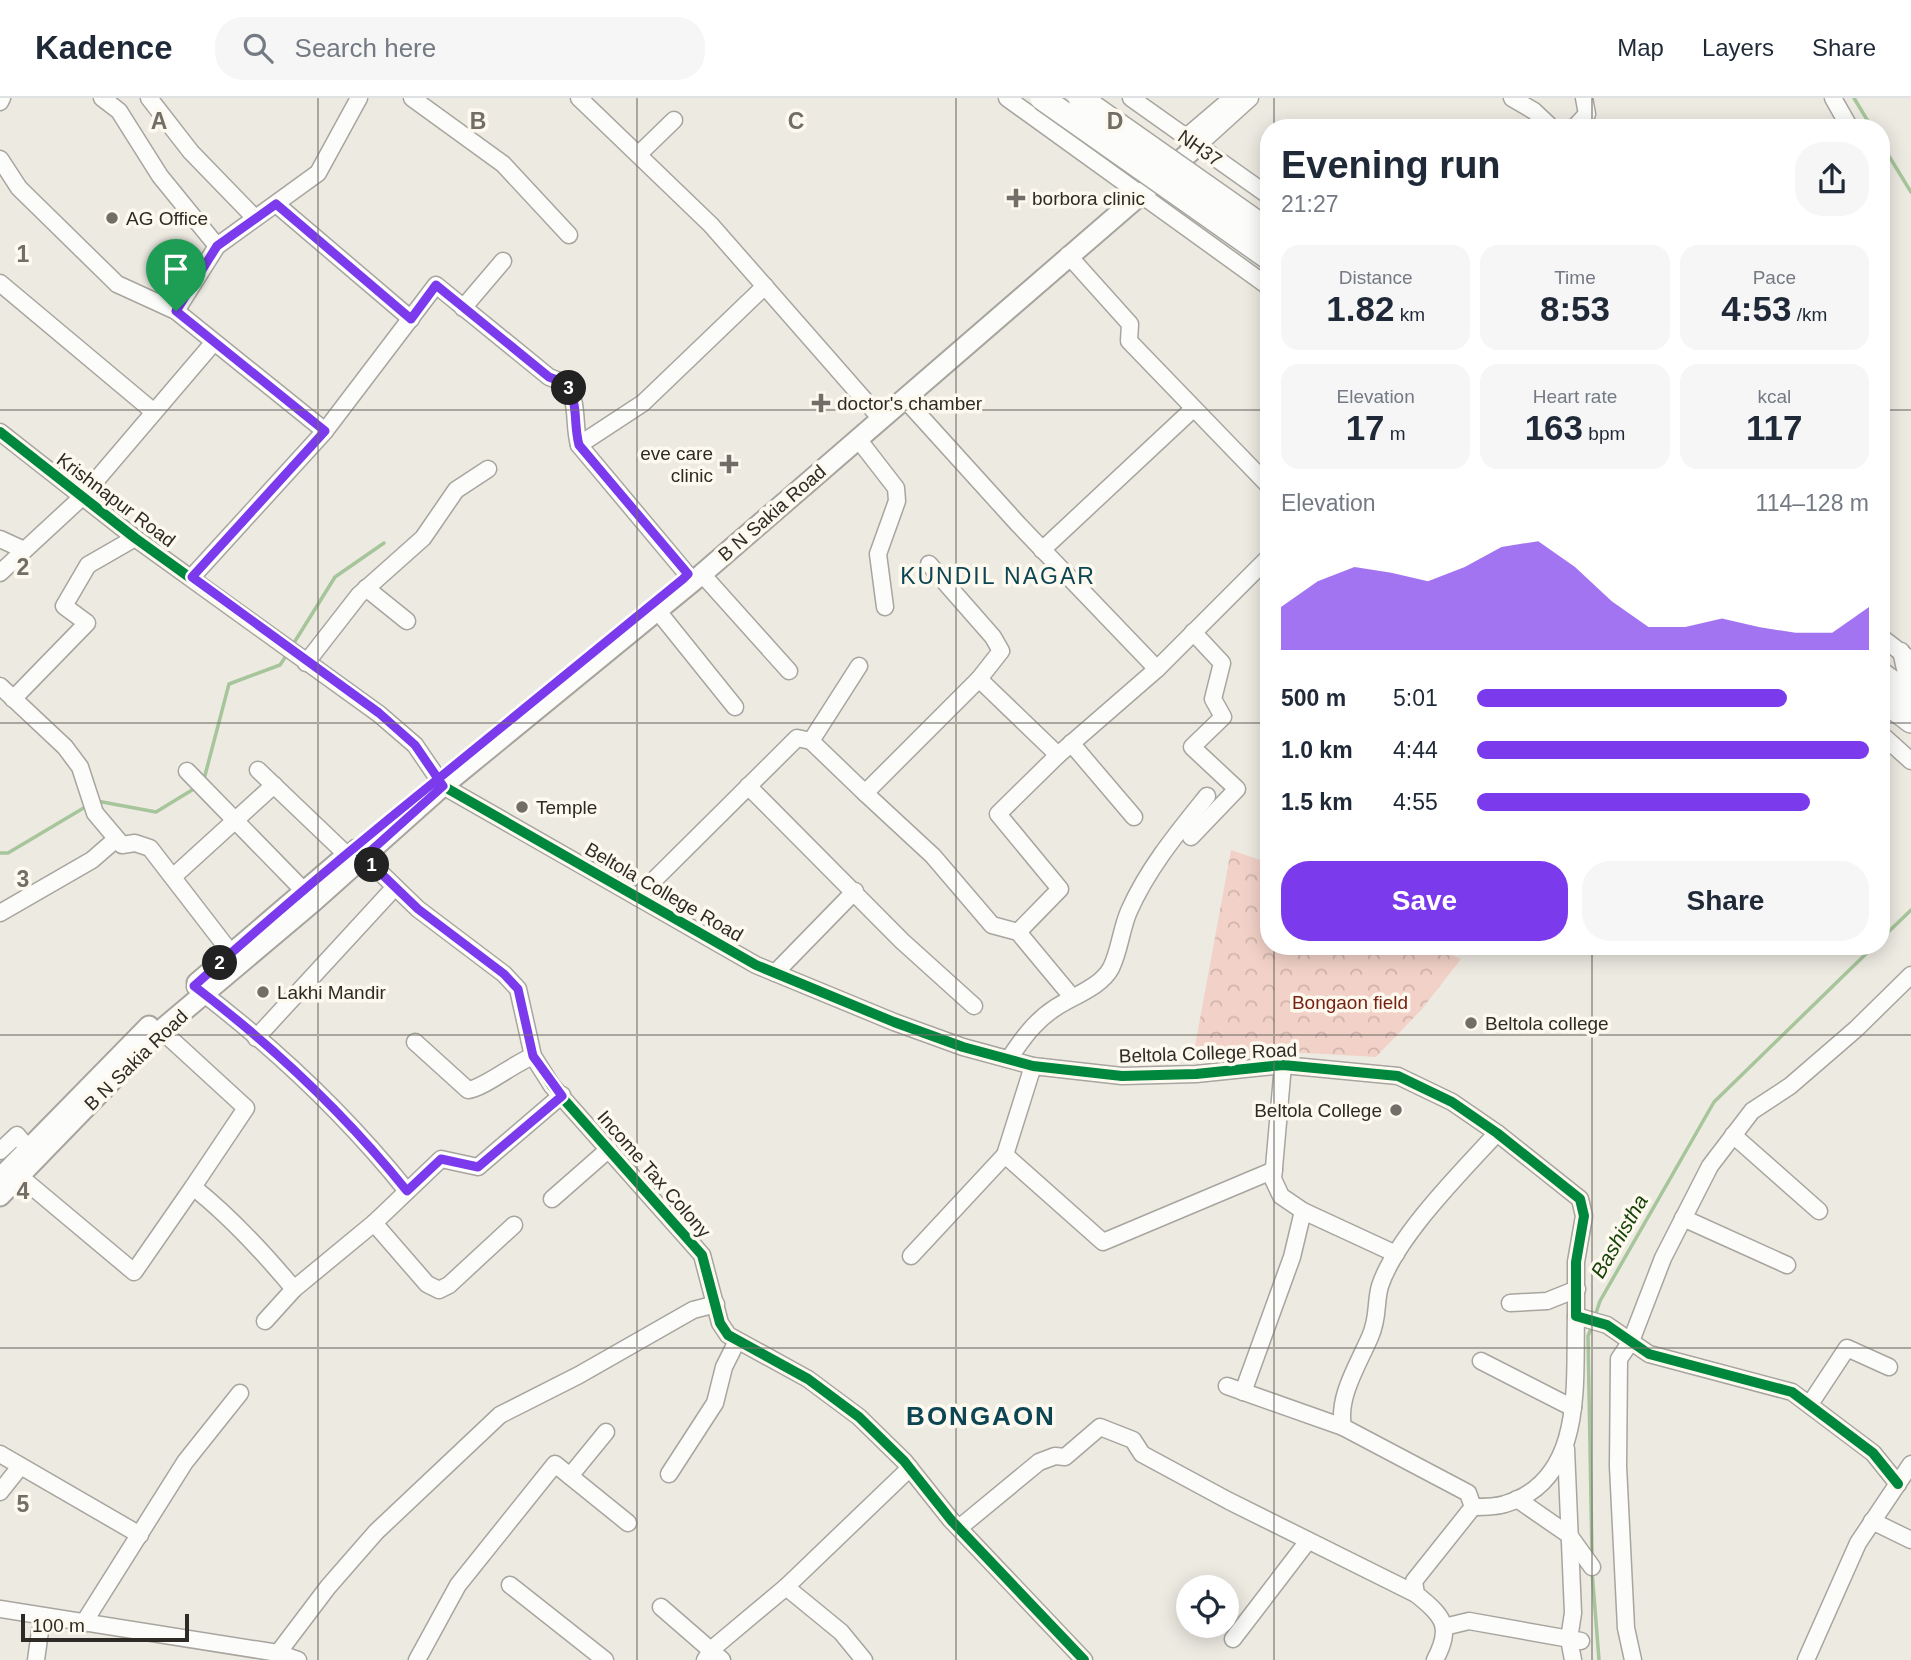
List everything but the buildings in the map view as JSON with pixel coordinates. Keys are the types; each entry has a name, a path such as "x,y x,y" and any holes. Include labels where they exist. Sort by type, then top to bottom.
{"highway":[{"path":"1042,98 1260,252"},
{"path":"1080,98 1260,225"}],"main road":[{"path":"1136,192 1191,142"},
{"name":"B N Sakia Road","path":"0,1196 11,1161 124,1048 199,990 355,853 858,439 1136,192"},
{"name":"B N Sakia Road","path":"441,783 657,610 874,411 1136,192"},
{"name":"B N Sakia Road","path":"11,1161 161,1030 231,953 304,891 355,853"}],"street":[{"path":"102,98 119,111 160,176 217,246"},
{"path":"149,98 191,152 255,218"},
{"path":"176,311 217,246 318,173 359,98"},
{"path":"412,98 503,164 569,235"},
{"path":"579,98 711,225 874,411"},
{"path":"1007,98 1260,281"},
{"name":"NH37","path":"1131,98 1260,190"},
{"path":"1191,142 1232,98"},
{"path":"1191,142 1250,98"},
{"path":"1512,98 1542,119"},
{"path":"1582,119 1587,114 1584,98"},
{"path":"1833,98 1845,119"},
{"path":"639,154 674,120"},
{"path":"0,159 19,188 117,284 176,311 325,431"},
{"path":"276,204 411,319"},
{"path":"1068,255 1130,324 1129,341 1260,477"},
{"path":"463,307 503,261"},
{"path":"0,283 154,412"},
{"path":"192,577 325,431 436,285 549,377 567,384 577,403 575,429 579,445 695,574 789,671"},
{"path":"579,445 643,403 765,286"},
{"path":"0,573 81,498 215,342"},
{"path":"912,407 1042,550 1157,668"},
{"path":"1042,550 1193,409"},
{"name":"Krishnapur Road","path":"0,432 81,498 306,663 379,713 415,745 441,783"},
{"path":"858,439 897,488 897,501 878,554 885,607"},
{"path":"306,663 326,634 366,588 423,538 456,490 488,469"},
{"path":"13,699 88,623 64,606 88,565 135,538"},
{"path":"0,539 24,550"},
{"path":"865,793 979,679 1001,651 993,637 929,564"},
{"path":"1018,932 1060,889 998,814 1071,743 1157,668 1260,566"},
{"path":"366,588 407,621"},
{"path":"657,610 735,707"},
{"path":"1191,838 1237,789 1192,747 1223,718 1213,699 1222,663 1193,632"},
{"path":"1890,643 1906,655 1899,704"},
{"path":"811,741 859,666"},
{"path":"979,679 1058,755"},
{"path":"0,686 44,725 80,767 90,804 115,840 122,845 135,843 150,848 231,953"},
{"path":"638,897 797,738 811,741 933,856 992,925 1018,932 1072,997"},
{"path":"1890,742 1911,761"},
{"path":"1071,743 1134,817"},
{"name":"Income Tax Colony","path":"258,770 418,909 504,974 518,989 533,1056 562,1096 702,1255 720,1323 728,1335 808,1379 859,1418 910,1468 1072,1656"},
{"path":"187,771 304,891"},
{"name":"Beltola College Road","path":"441,783 775,973 894,1023 1033,1066 1122,1076 1196,1074 1283,1065 1398,1076 1452,1102 1497,1133 1580,1199 1584,1216 1576,1262 1581,1317 1573,1408 1566,1449"},
{"path":"174,876 274,785"},
{"path":"748,786 902,941 974,1006"},
{"path":"1009,1059 1025,1034 1072,997 1099,982 1111,968 1128,912 1147,876 1207,796"},
{"path":"0,913 92,860 115,840"},
{"path":"256,1038 395,887"},
{"path":"775,973 855,891"},
{"path":"1633,1660 1626,1628 1618,1466 1619,1359 1631,1341 1663,1258 1683,1217 1710,1166 1733,1135 1752,1111 1790,1086 1856,1029 1911,975"},
{"path":"199,990 362,1135 407,1191"},
{"path":"11,1161 134,1272 246,1108 161,1030"},
{"path":"415,1042 468,1090 487,1083 509,1066 533,1056"},
{"path":"1283,1065 1273,1179 1281,1196 1303,1210 1396,1254"},
{"path":"911,1256 1005,1155 1033,1066"},
{"path":"265,1321 294,1289 374,1223 441,1159 478,1167 562,1096"},
{"path":"1343,1427 1339,1409 1378,1320 1380,1287 1396,1254 1457,1177 1497,1133"},
{"path":"1733,1135 1819,1212"},
{"path":"552,1199 609,1149"},
{"path":"1005,1155 1103,1242 1274,1170"},
{"path":"193,1187 220,1209 259,1248 294,1289"},
{"path":"1303,1210 1292,1257 1235,1389 1343,1427 1468,1493 1473,1507"},
{"path":"1683,1217 1787,1265"},
{"path":"374,1223 427,1284 439,1290 449,1285 514,1225"},
{"path":"1510,1303 1547,1301 1577,1289"},
{"path":"278,1653 328,1587 376,1532 500,1415 579,1375 693,1310 716,1304"},
{"path":"1581,1317 1607,1325 1648,1354 1792,1392 1872,1453 1898,1483"},
{"path":"669,1474 715,1403 724,1367 737,1340"},
{"path":"1810,1404 1847,1348 1889,1367"},
{"path":"1480,1361 1573,1408"},
{"path":"83,1624 185,1462 240,1392"},
{"path":"959,1528 1039,1462 1055,1456 1065,1457 1100,1427 1133,1440 1142,1454 1416,1594 1440,1614 1444,1627 1444,1643 1435,1660"},
{"path":"570,1476 606,1432"},
{"path":"1416,1594 1414,1581 1473,1507 1504,1505 1537,1487 1556,1467 1566,1449"},
{"path":"1566,1449 1575,1640 1573,1660"},
{"path":"0,1454 19,1468 140,1535"},
{"path":"417,1660 458,1585 555,1464 628,1523"},
{"path":"1805,1660 1858,1543 1911,1464"},
{"path":"0,1492 19,1468"},
{"path":"661,1607 713,1656 910,1468"},
{"path":"1517,1499 1569,1535 1592,1567"},
{"path":"1872,1521 1911,1540"},
{"path":"1233,1639 1308,1541"},
{"path":"510,1585 605,1660"},
{"path":"786,1587 841,1632 864,1660"},
{"path":"0,1609 278,1653 298,1660"},
{"path":"36,1660 42,1617"},
{"path":"1444,1627 1469,1621 1575,1640"}],"green space":[{"name":"Bongaon field","path":"1231,850 1260,860 1260,955 1452,955 1461,959 1422,1009 1376,1057 1307,1053 1193,1057"}],"waterway":[{"name":"Bashistha","path":"1854,98 1867,119"},
{"name":"Bashistha","path":"1890,158 1911,192"},
{"path":"292,646 335,577 384,543"},
{"path":"204,779 229,684 280,665 288,653"},
{"path":"97,801 156,812 197,787"},
{"path":"0,853 8,853 87,806"},
{"name":"Bashistha","path":"1890,930 1911,910"},
{"name":"Bashistha","path":"1595,1316 1600,1301 1714,1102 1865,955"},
{"name":"Bashistha","path":"1592,1326 1588,1336 1592,1556"},
{"name":"Bashistha","path":"1592,1571 1599,1660"}],"cycle path":[{"path":"0,432 135,538 379,714 415,745 443,786 756,965 894,1022 963,1047 1033,1066 1122,1076 1196,1074 1283,1065 1398,1076 1452,1102 1497,1133 1580,1199 1584,1216 1576,1262 1576,1316 1607,1325 1649,1354 1792,1392 1873,1453 1898,1484"},
{"path":"355,848 418,909 504,974 518,989 533,1056 552,1086 702,1255 720,1323 728,1335 808,1379 859,1417 904,1461 951,1520 1084,1660"}],"place":[{"name":"borbora clinic","path":"1016,198"},
{"name":"AG Office","path":"112,218"},
{"name":"doctor's chamber","path":"821,403"},
{"name":"eve care clinic","path":"729,464"},
{"name":"Temple","path":"522,807"},
{"name":"Lakhi Mandir","path":"263,992"},
{"name":"Beltola college","path":"1471,1023"},
{"name":"Beltola College","path":"1396,1110"}],"district":[{"name":"KUNDIL NAGAR","path":"998,576"},
{"name":"BONGAON","path":"981,1416"}],"route":[{"path":"176,311 217,246 276,204 411,319 436,285 549,377 567,384 577,403 575,429 579,445 688,574 683,579 438,779 355,848 194,986 284,1061 362,1135 407,1191 441,1159 478,1167 562,1096 552,1086 533,1056 518,989 504,974 418,909 364,857 443,786 438,779 415,745 379,713 306,663 192,577 325,431 176,311"}]}
